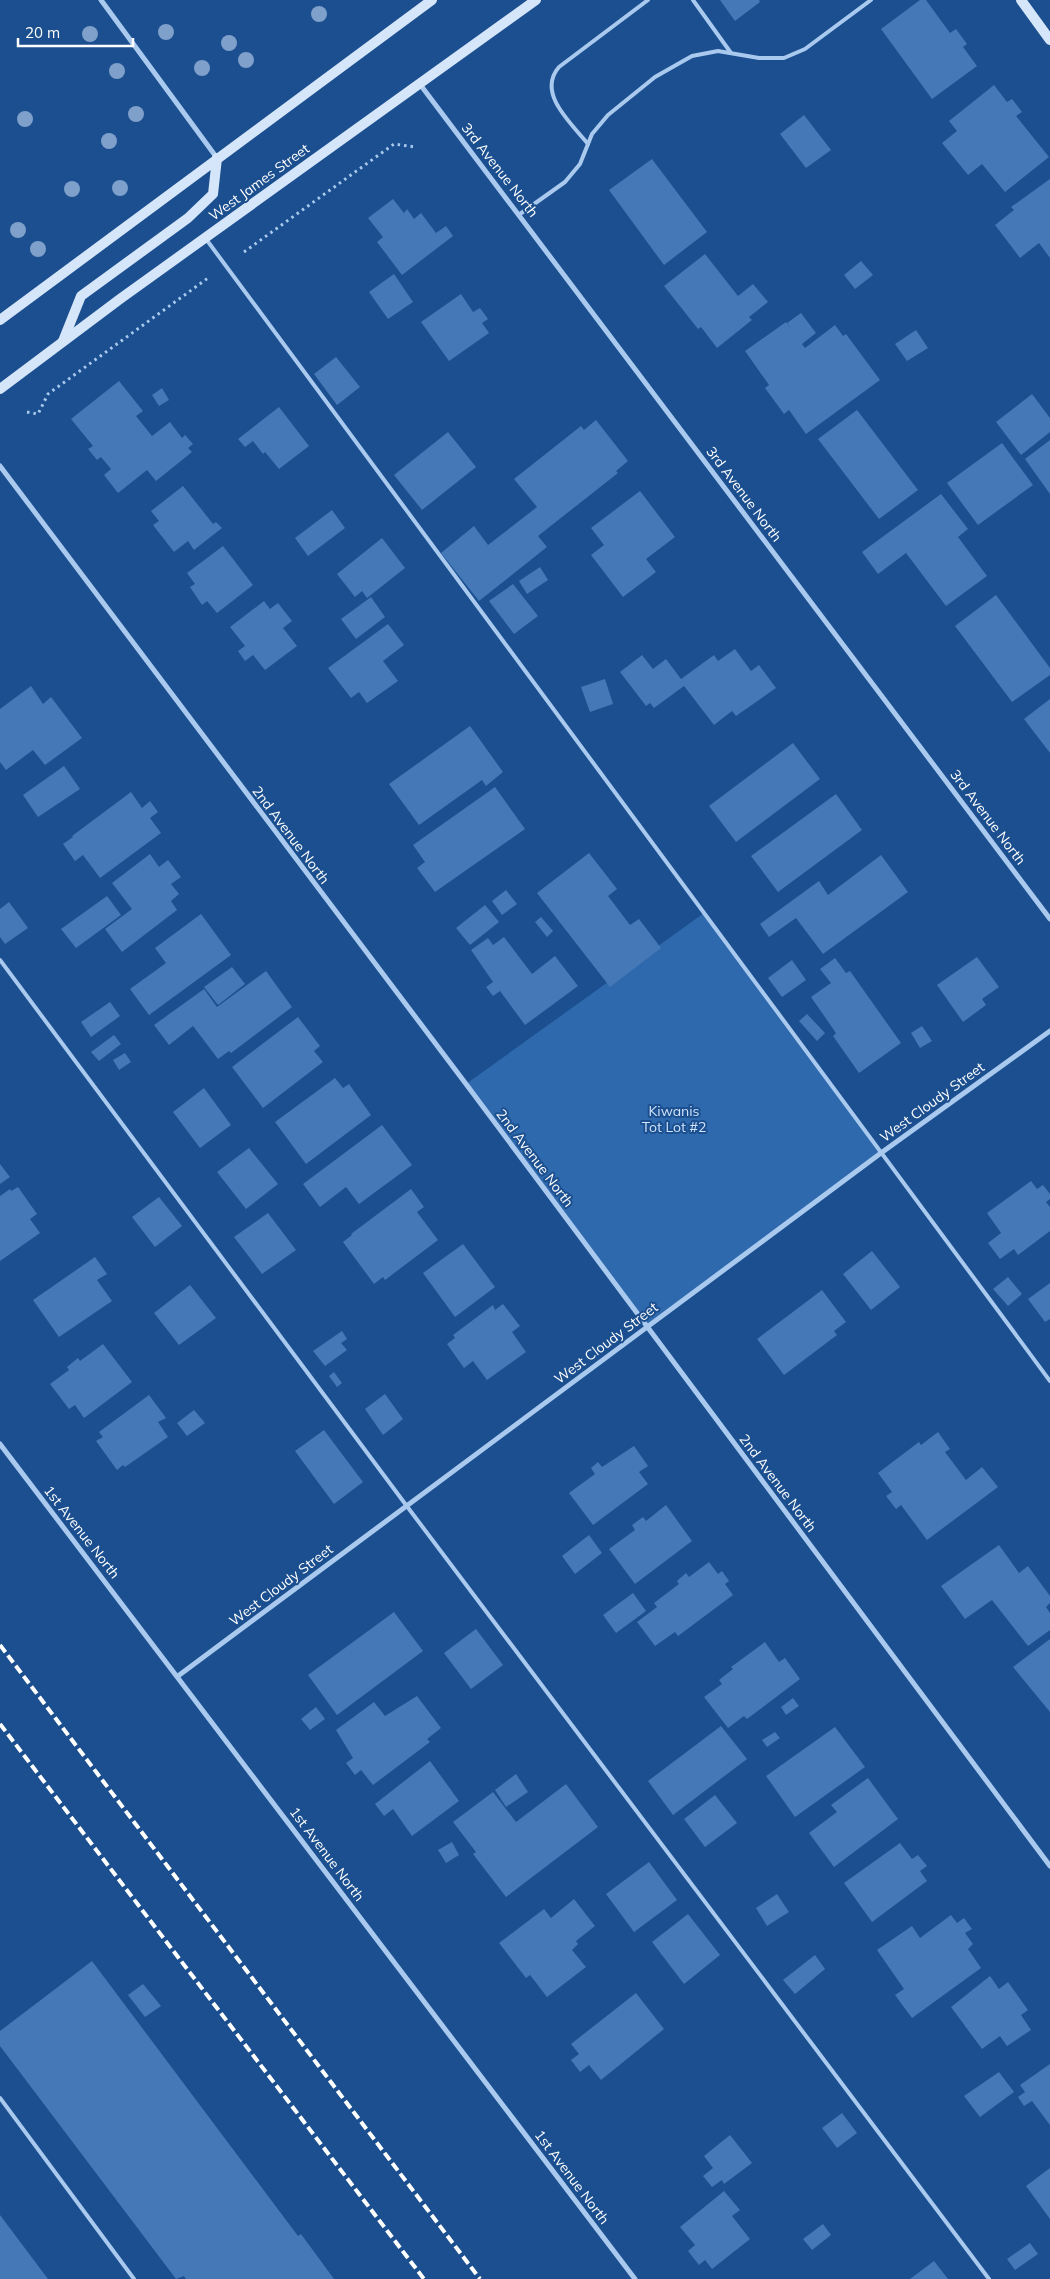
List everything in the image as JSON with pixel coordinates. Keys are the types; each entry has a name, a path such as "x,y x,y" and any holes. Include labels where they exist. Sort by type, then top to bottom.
{"main road":[{"path":"0,320 432,0"},
{"name":"West James Street","path":"0,389 205,238 536,0"},
{"path":"1021,0 1050,40"},
{"path":"62,343 81,296 188,218 213,194 217,158"}],"street":[{"path":"101,0 217,158"},
{"name":"3rd Avenue North","path":"419,83 520,214 1050,919"},
{"name":"2nd Avenue North","path":"0,466 647,1326 1050,1866"},
{"name":"West Cloudy Street","path":"178,1676 881,1153 1050,1032"},
{"name":"1st Avenue North","path":"0,1444 635,2279"}],"lane":[{"path":"588,144 555,102 550,88 552,74 559,66 648,0"},
{"path":"693,0 732,53"},
{"path":"520,214 564,182 580,164 592,134 608,115 655,77 692,56 718,50 758,58 784,58 805,49 872,0"},
{"path":"205,238 1050,1381"},
{"path":"0,960 406,1506 988,2279"},
{"path":"0,2098 134,2279"}],"green space":[{"name":"Kiwanis Tot Lot #2","path":"704,913 881,1153 647,1326 466,1084"}],"building":[{"path":"720,0 759,0 760,2 735,21"},
{"path":"920,0 926,0 950,33 956,29 967,44 963,47 977,66 932,99 881,29"},
{"path":"994,85 1007,102 1012,99 1022,112 1016,116 1049,157 1005,192 982,164 968,175 942,143 957,131 949,121"},
{"path":"804,115 831,150 806,168 780,134"},
{"path":"652,159 707,232 664,265 609,190"},
{"path":"1050,179 1050,258 1039,243 1020,258 995,225 1014,210 1011,207"},
{"path":"393,199 404,213 407,209 414,219 421,213 436,233 446,226 453,236 402,275 377,242 383,237 368,218"},
{"path":"705,254 738,296 753,284 768,302 749,317 752,320 717,348 701,327 698,329 664,286"},
{"path":"861,261 873,275 855,289 844,275"},
{"path":"394,274 413,302 388,319 369,292"},
{"path":"461,294 473,312 480,308 488,319 482,323 489,333 449,361 421,322"},
{"path":"801,313 816,333 802,344 805,348 835,325 843,336 846,334 880,380 806,434 789,410 784,414 765,388 769,385 745,351 786,322 794,333 787,323"},
{"path":"916,330 928,348 907,361 895,344"},
{"path":"336,357 360,387 337,405 314,374"},
{"path":"119,381 143,411 136,416 152,436 170,422 182,438 185,435 193,444 188,448 192,452 156,481 147,470 118,493 104,475 111,469 101,457 97,460 88,449 93,446 71,419"},
{"path":"162,388 169,400 159,406 152,395"},
{"path":"1032,394 1050,418 1050,432 1021,455 996,422"},
{"path":"279,407 309,446 279,469 265,452 263,454 253,441 245,447 238,439"},
{"path":"857,410 918,490 879,519 818,439"},
{"path":"596,420 628,461 616,471 618,473 538,536 547,547 479,601 441,553 474,526 488,545 537,507 514,479 581,426 584,430"},
{"path":"448,432 476,467 422,510 394,475"},
{"path":"1050,440 1050,494 1025,459"},
{"path":"1002,443 1033,485 978,525 947,483"},
{"path":"183,486 213,524 216,522 222,528 194,550 188,541 174,552 153,525 159,521 151,511"},
{"path":"640,491 675,537 646,559 656,572 623,597 591,555 604,545 591,528"},
{"path":"941,494 968,529 958,537 987,576 946,606 906,553 878,574 862,552"},
{"path":"332,510 345,528 308,556 295,538"},
{"path":"382,538 405,568 367,598 362,591 355,597 337,574"},
{"path":"223,546 253,585 217,613 207,601 202,605 190,587 195,584 187,573"},
{"path":"540,567 548,580 527,594 519,581"},
{"path":"513,584 538,616 514,634 489,601"},
{"path":"996,595 1050,668 1050,675 1012,702 955,626"},
{"path":"371,597 385,617 356,639 341,619"},
{"path":"264,601 270,609 278,603 292,621 283,628 297,646 265,670 253,655 245,661 238,651 245,646 230,627"},
{"path":"388,624 404,645 383,661 398,681 367,703 359,692 351,698 328,668"},
{"path":"735,649 751,671 759,665 776,688 736,716 732,711 714,725 684,686 654,708 650,703 646,706 620,672 642,655 653,669 666,659 681,679 714,655 718,661"},
{"path":"605,679 613,704 590,712 581,687"},
{"path":"31,686 43,704 51,697 82,738 45,765 33,750 6,770 0,762 0,709"},
{"path":"1050,699 1050,753 1024,719"},
{"path":"470,726 503,772 486,786 482,780 419,825 389,784"},
{"path":"793,743 820,779 736,842 709,806"},
{"path":"64,766 80,789 38,817 23,795"},
{"path":"495,787 525,829 435,892 417,868 425,862 413,845"},
{"path":"131,792 142,808 150,801 158,812 150,818 161,833 100,878 83,855 75,861 63,844"},
{"path":"836,794 862,830 778,892 751,856"},
{"path":"589,853 617,889 608,896 630,925 639,919 661,948 610,987 537,893"},
{"path":"150,854 159,867 168,860 181,877 171,884 179,894 171,901 177,910 122,952 105,929 132,909 112,883"},
{"path":"881,855 908,892 823,954 796,918 769,937 760,924 819,881 828,895"},
{"path":"506,890 517,904 502,915 492,901"},
{"path":"107,896 121,915 76,948 61,929"},
{"path":"9,902 28,928 5,944 0,937 0,909"},
{"path":"485,905 499,922 470,945 456,928"},
{"path":"201,914 231,955 149,1015 130,989 166,963 155,948"},
{"path":"541,917 553,931 547,937 535,922"},
{"path":"504,937 532,974 555,956 578,986 525,1025 500,991 493,996 486,987 493,982 471,950 488,938 493,945"},
{"path":"977,957 999,987 982,999 986,1005 963,1022 937,985"},
{"path":"835,958 846,973 850,971 901,1043 859,1073 833,1036 836,1033 811,997 831,983 820,969"},
{"path":"792,960 806,980 782,997 768,978"},
{"path":"232,967 245,984 218,1005 204,987"},
{"path":"266,971 292,1007 231,1053 229,1051 218,1059 193,1026 169,1045 154,1025 204,989 217,1007"},
{"path":"110,1002 120,1016 91,1037 81,1022"},
{"path":"807,1014 825,1033 817,1041 799,1021"},
{"path":"298,1017 320,1046 314,1051 323,1062 263,1108 232,1067"},
{"path":"922,1026 932,1041 920,1048 911,1033"},
{"path":"114,1035 121,1044 99,1061 91,1052"},
{"path":"125,1053 131,1062 119,1070 113,1060"},
{"path":"335,1078 343,1088 349,1084 371,1115 306,1164 275,1122"},
{"path":"204,1088 231,1125 200,1148 173,1112"},
{"path":"382,1125 412,1165 359,1204 346,1187 320,1207 303,1184"},
{"path":"249,1148 278,1184 246,1209 217,1172"},
{"path":"0,1164 10,1177 0,1184"},
{"path":"1031,1181 1037,1189 1043,1185 1050,1194 1050,1199 1046,1202 1050,1207 1050,1231 1018,1255 1014,1249 1000,1259 988,1243 1001,1233 987,1213"},
{"path":"18,1187 37,1214 30,1219 40,1233 0,1261 0,1196 10,1189 11,1191"},
{"path":"411,1189 424,1207 417,1212 438,1240 385,1280 383,1277 374,1284 343,1242"},
{"path":"159,1197 182,1226 155,1247 132,1217"},
{"path":"268,1213 296,1250 262,1274 234,1237"},
{"path":"463,1244 495,1287 455,1317 423,1273"},
{"path":"872,1251 900,1287 871,1310 843,1274"},
{"path":"95,1257 107,1274 97,1280 112,1301 59,1337 33,1300"},
{"path":"1008,1277 1022,1294 1008,1306 993,1289"},
{"path":"1050,1283 1050,1319 1045,1322 1028,1299"},
{"path":"190,1285 216,1318 179,1345 154,1313"},
{"path":"822,1290 846,1322 834,1331 837,1335 784,1375 757,1339"},
{"path":"503,1304 520,1326 512,1332 526,1352 487,1380 473,1361 464,1368 447,1344 455,1338 453,1335 493,1305 495,1310"},
{"path":"342,1331 347,1339 341,1343 347,1350 325,1366 313,1351"},
{"path":"103,1344 132,1382 84,1418 75,1405 69,1409 50,1384 69,1370 67,1367 78,1358 80,1361"},
{"path":"334,1372 342,1383 337,1387 329,1376"},
{"path":"385,1394 403,1419 383,1435 365,1409"},
{"path":"149,1395 166,1418 158,1422 168,1437 125,1467 123,1465 117,1470 96,1441 103,1437 99,1432"},
{"path":"194,1410 205,1423 187,1436 177,1423"},
{"path":"324,1430 363,1482 334,1504 295,1451"},
{"path":"938,1432 950,1449 945,1452 966,1480 982,1467 998,1487 927,1540 901,1505 896,1509 886,1496 892,1492 878,1473 919,1442 921,1445"},
{"path":"634,1446 648,1466 639,1472 648,1484 593,1525 569,1493 595,1474 591,1468 598,1462 602,1467"},
{"path":"666,1505 692,1541 635,1584 609,1549 635,1530 632,1525 643,1517 646,1521"},
{"path":"589,1535 602,1553 575,1574 562,1556"},
{"path":"999,1545 1019,1573 1028,1566 1050,1596 1050,1603 1046,1607 1050,1613 1050,1630 1028,1646 992,1600 965,1619 941,1586"},
{"path":"709,1562 718,1574 722,1571 729,1581 725,1584 733,1595 678,1636 675,1632 655,1646 637,1622 657,1607 654,1603 679,1584 677,1581 686,1573 689,1577"},
{"path":"633,1593 646,1611 616,1633 603,1615"},
{"path":"394,1612 423,1651 337,1715 308,1675"},
{"path":"476,1629 503,1665 471,1689 444,1653"},
{"path":"1050,1639 1050,1712 1013,1667"},
{"path":"765,1642 779,1662 785,1658 800,1679 747,1719 744,1716 728,1728 704,1697 722,1684 719,1680 733,1669 731,1667"},
{"path":"417,1696 441,1728 427,1739 430,1742 373,1785 361,1770 355,1775 346,1763 353,1758 336,1730 374,1702 385,1716"},
{"path":"793,1698 799,1706 786,1715 781,1707"},
{"path":"316,1707 325,1719 310,1730 301,1719"},
{"path":"721,1726 747,1759 673,1815 648,1781"},
{"path":"835,1727 865,1767 795,1817 766,1776"},
{"path":"775,1732 780,1738 767,1747 762,1740"},
{"path":"430,1761 459,1801 412,1836 393,1809 384,1816 375,1804"},
{"path":"516,1774 528,1792 506,1807 495,1790"},
{"path":"868,1778 898,1819 834,1867 809,1833 837,1812 831,1805"},
{"path":"566,1784 598,1827 506,1897 473,1854 476,1852 453,1822 493,1792 516,1822"},
{"path":"715,1795 737,1823 705,1847 684,1819"},
{"path":"452,1842 459,1855 446,1863 438,1850"},
{"path":"900,1843 912,1859 918,1855 927,1866 920,1871 927,1881 872,1922 844,1883"},
{"path":"649,1862 677,1900 634,1932 606,1894"},
{"path":"777,1894 789,1912 767,1926 756,1908"},
{"path":"574,1899 595,1926 576,1941 578,1944 572,1950 586,1967 547,1997 530,1975 526,1978 499,1943 544,1909 551,1918"},
{"path":"688,1914 720,1955 684,1984 652,1942"},
{"path":"951,1915 957,1923 964,1918 972,1929 965,1933 973,1944 968,1949 981,1968 912,2018 895,1995 904,1989 877,1950 912,1926 920,1938"},
{"path":"815,1955 825,1969 795,1994 783,1980"},
{"path":"92,1961 298,2236 301,2234 334,2279 186,2279 184,2276 176,2279 0,2046 0,2031"},
{"path":"990,1976 999,1989 1008,1982 1028,2010 1021,2015 1031,2030 1007,2046 1000,2036 982,2049 951,2007"},
{"path":"143,1984 161,2006 145,2017 128,1995"},
{"path":"636,1993 664,2029 601,2080 589,2065 580,2072 571,2060 579,2054 571,2044"},
{"path":"1050,2064 1050,2125 1032,2101 1024,2106 1018,2097 1025,2092 1020,2085"},
{"path":"999,2072 1014,2092 980,2117 964,2096"},
{"path":"842,2113 857,2133 837,2148 822,2128"},
{"path":"730,2135 752,2163 724,2184 722,2180 712,2187 703,2176 713,2168 704,2156"},
{"path":"1050,2168 1050,2219 1026,2186"},
{"path":"724,2191 740,2210 732,2216 750,2239 712,2269 705,2260 699,2265 688,2251 695,2245 680,2227"},
{"path":"0,2215 48,2279 0,2279"},
{"path":"823,2224 831,2235 812,2250 803,2239"},
{"path":"1030,2243 1038,2254 1015,2270 1007,2259"},
{"path":"934,2261 948,2279 910,2279"}],"railway":[{"path":"0,1645 480,2279"},
{"path":"0,1724 424,2279"}]}
